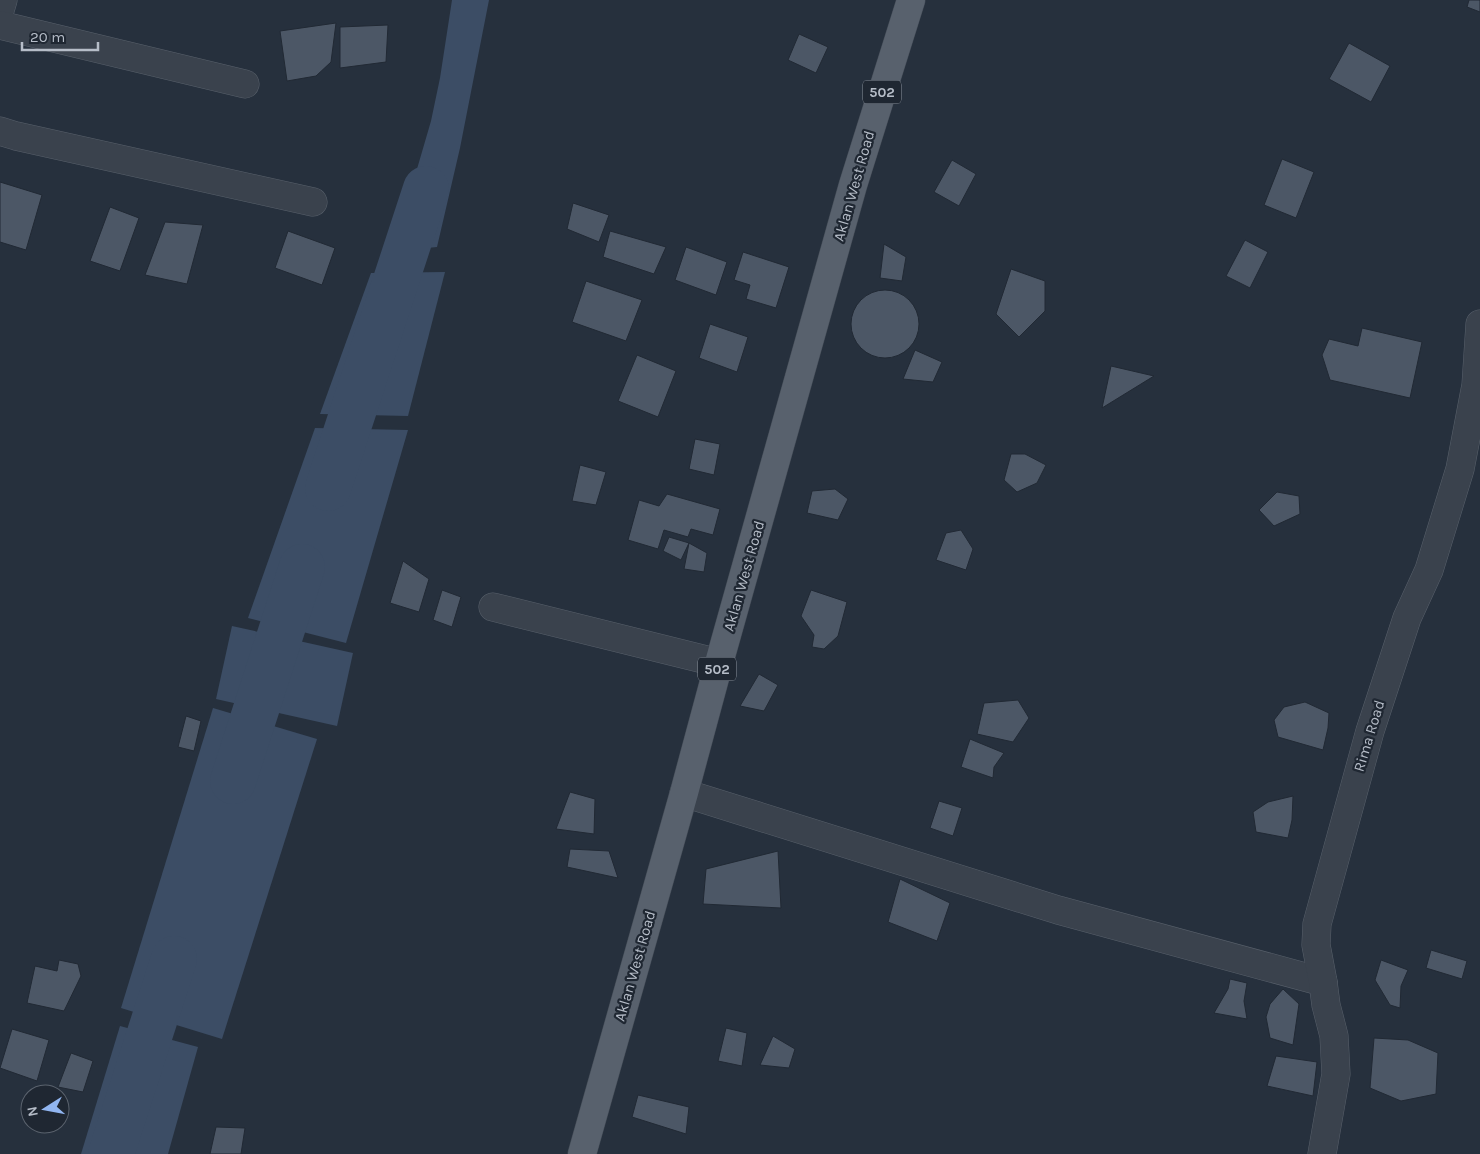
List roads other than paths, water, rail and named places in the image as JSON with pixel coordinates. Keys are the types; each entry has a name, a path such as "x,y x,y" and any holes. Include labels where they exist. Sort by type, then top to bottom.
{"main road":[{"name":"Aklan West Road","path":"582,1154 850,194 911,0"}],"street":[{"path":"0,10 2,0"},
{"path":"0,25 245,84"},
{"path":"0,131 314,202"},
{"name":"Rima Road","path":"1322,1154 1336,1074 1334,1036 1326,1005 1316,944 1317,924 1370,731 1407,618 1429,570 1460,469 1476,385 1480,324"},
{"path":"493,607 719,662"},
{"path":"684,794 1058,910 1323,982"}],"water":[{"path":"452,0 489,0 460,148 437,247 387,252 398,216 417,169 431,121 440,78"},
{"path":"445,272 408,416 320,414 371,273"},
{"path":"315,428 408,430 346,643 248,618"},
{"path":"232,626 353,653 337,726 216,699"},
{"path":"213,708 317,739 222,1039 121,1008"},
{"path":"120,1026 198,1047 168,1154 81,1154"}],"waterway":[{"path":"328,488 426,189"},
{"path":"233,781 302,567"},
{"path":"111,1154 174,959"}]}
